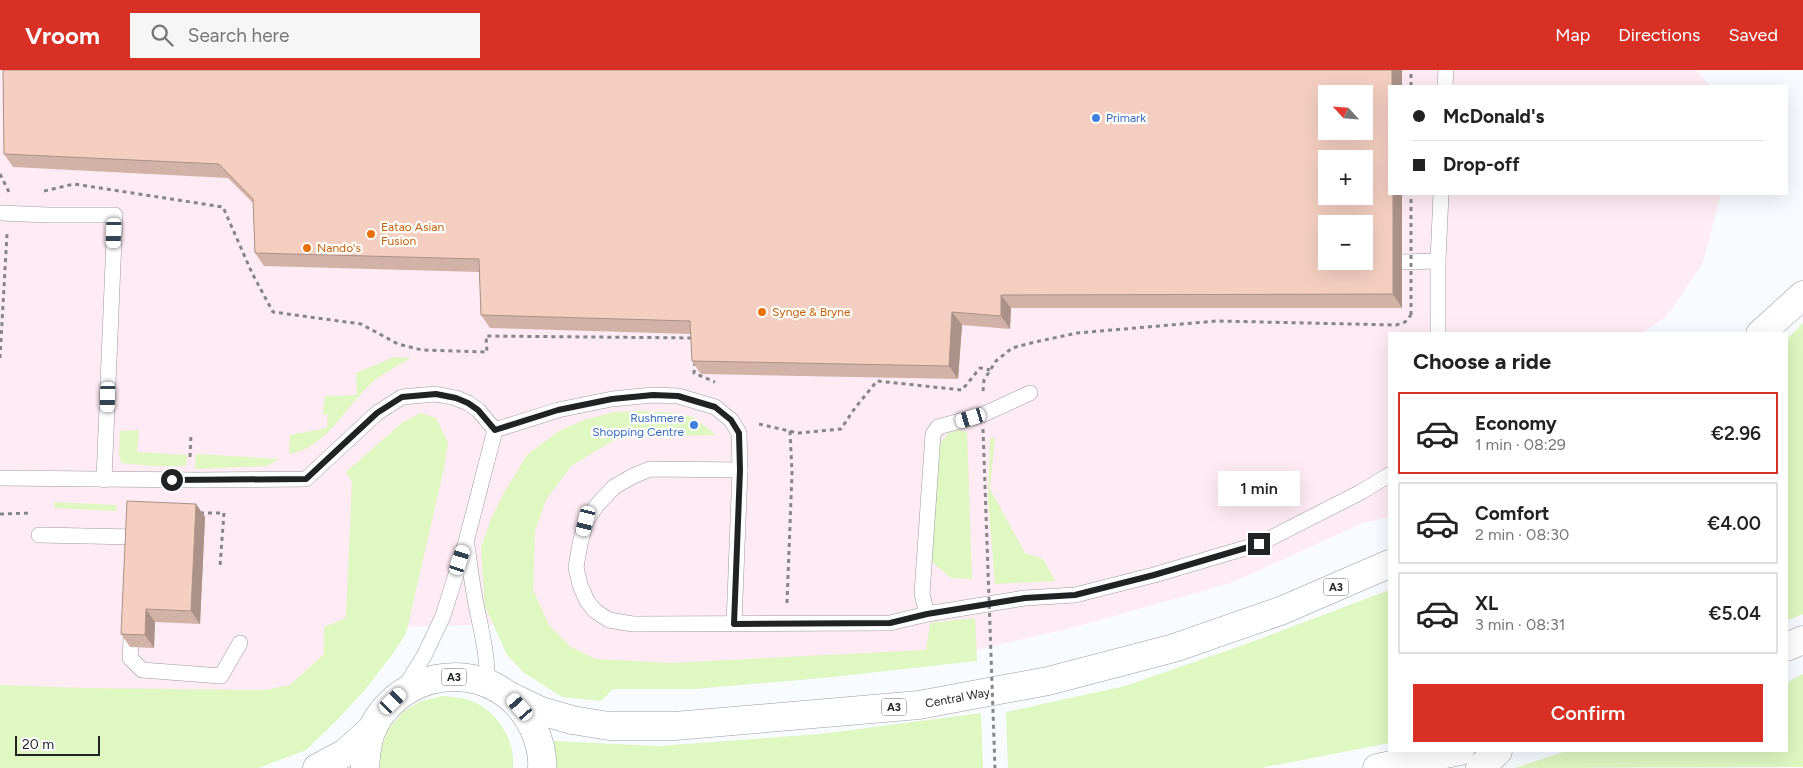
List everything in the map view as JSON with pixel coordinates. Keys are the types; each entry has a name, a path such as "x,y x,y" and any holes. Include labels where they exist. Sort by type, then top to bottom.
{"main road":[{"path":"1762,332 1803,295"},
{"name":"Central Way","path":"512,698 541,711 572,720 609,726 675,726 919,705 1048,681 1174,648 1283,610 1388,564"},
{"path":"1788,646 1803,640"},
{"name":"A3","path":"365,768 367,747 373,728 385,709 401,693 428,680 458,676 487,682 512,698 528,716 538,738 542,768"},
{"name":"A3","path":"317,768 345,753 373,728"},
{"path":"1376,768 1455,752"},
{"path":"1480,768 1497,752"}],"lane":[{"path":"1446,70 1446,85"},
{"path":"1438,332 1438,261 1441,195"},
{"path":"4,213 115,215 104,480"},
{"path":"1402,262 1438,261"},
{"path":"927,614 922,594 933,434 938,427 982,422 1030,392"},
{"path":"0,478 104,480 306,479 377,413 402,397 421,394 436,394 456,398 468,403 478,410 495,430"},
{"path":"495,430 558,410 612,399 653,395 678,396 715,407 731,420 739,433 740,470 734,624"},
{"path":"401,693 424,656 443,616 466,542 495,430"},
{"path":"740,470 650,469 614,487 597,505 586,521 576,567 580,585 587,601 595,610 609,620 633,624 890,623 927,614 1025,598 1075,595 1154,575 1259,544 1361,492 1388,476"},
{"path":"39,535 135,537 134,565"},
{"path":"466,542 485,647 488,669 487,682"},
{"path":"132,612 130,658 142,670 221,676 240,643"}],"path":[{"path":"1411,70 1411,85"},
{"path":"0,174 10,194 0,192"},
{"path":"38,192 74,184 223,207 252,273 273,312 361,324 398,344 422,350 487,352 486,336 695,338 695,346"},
{"path":"995,768 982,422 984,380 996,361 1012,348 1077,333 1217,321 1396,325 1405,322 1411,315 1411,195"},
{"path":"0,358 4,213"},
{"path":"695,355 694,373 720,384"},
{"path":"752,418 759,424 798,433 842,429 855,408 877,381 962,390 980,368 990,370"},
{"path":"786,624 792,473 790,431"},
{"path":"196,513 224,513 220,566"}],"shaded area":[{"name":"Rushmere Shopping Centre","path":"0,70 1696,70 1709,85 1388,85 1388,195 1721,195 1703,263 1666,317 1643,332 1388,332 1388,517 1363,523 1231,583 1067,629 954,655 578,679 524,624 399,627 343,692 0,708"}],"green space":[{"path":"1803,323 1803,614 1788,620 1788,338"},
{"path":"394,357 411,358 375,380 326,434 315,443 303,450 289,454 290,435 327,428 328,414 323,415 325,396 357,395 356,373"},
{"path":"614,412 675,413 693,417 716,435 619,437 571,466 546,500 535,531 533,590 549,625 571,647 596,659 670,663 926,650 930,623 975,618 977,661 823,678 694,689 613,689 601,701 562,697 523,672 507,655 485,606 481,547 491,519 505,491 528,454 559,431 584,420"},
{"path":"421,413 436,418 448,442 444,468 406,634 365,690 306,750 259,768 0,768 0,685 265,690 290,685 324,654 324,627 346,618 352,481 346,472 403,422"},
{"path":"139,430 137,452 187,455 186,466 151,466 122,463 119,455 120,431"},
{"path":"958,430 967,432 972,579 951,578 932,562 929,551 936,448 949,433"},
{"path":"990,438 995,438 990,489 1025,553 1043,559 1055,581 995,584 988,500"},
{"path":"196,454 279,459 267,466 195,469"},
{"path":"54,502 117,505 116,511 55,508"},
{"path":"1388,590 1388,743 1261,768 1008,768 1006,712 1125,686 1246,644"},
{"path":"1803,674 1803,767 1515,768 1563,752 1788,752 1788,682"},
{"path":"442,696 473,701 493,715 511,745 513,768 380,768 380,751 388,730 403,712 421,701"},
{"path":"981,713 983,768 557,768 554,741 658,746 820,734"}],"building":[{"path":"3,70 1392,70 1392,85 1388,85 1388,195 1393,195 1393,294 1001,295 1001,316 952,312 949,366 692,361 690,321 481,315 479,259 255,253 253,199 219,164 4,154"},
{"path":"127,501 196,504 191,611 146,609 145,635 121,634"}],"place":[{"name":"Primark","path":"1096,118"},
{"name":"Eatao Asian Fusion","path":"371,234"},
{"name":"Nando's","path":"307,248"},
{"name":"Synge & Bryne","path":"762,312"},
{"name":"Rushmere Shopping Centre","path":"694,425"}],"route":[{"path":"172,480 306,479 377,413 402,397 436,394 456,398 478,410 495,430 558,410 612,399 653,395 678,396 715,407 731,420 739,433 740,470 734,624 890,623 927,614 1025,598 1075,595 1154,575 1259,544"}]}
